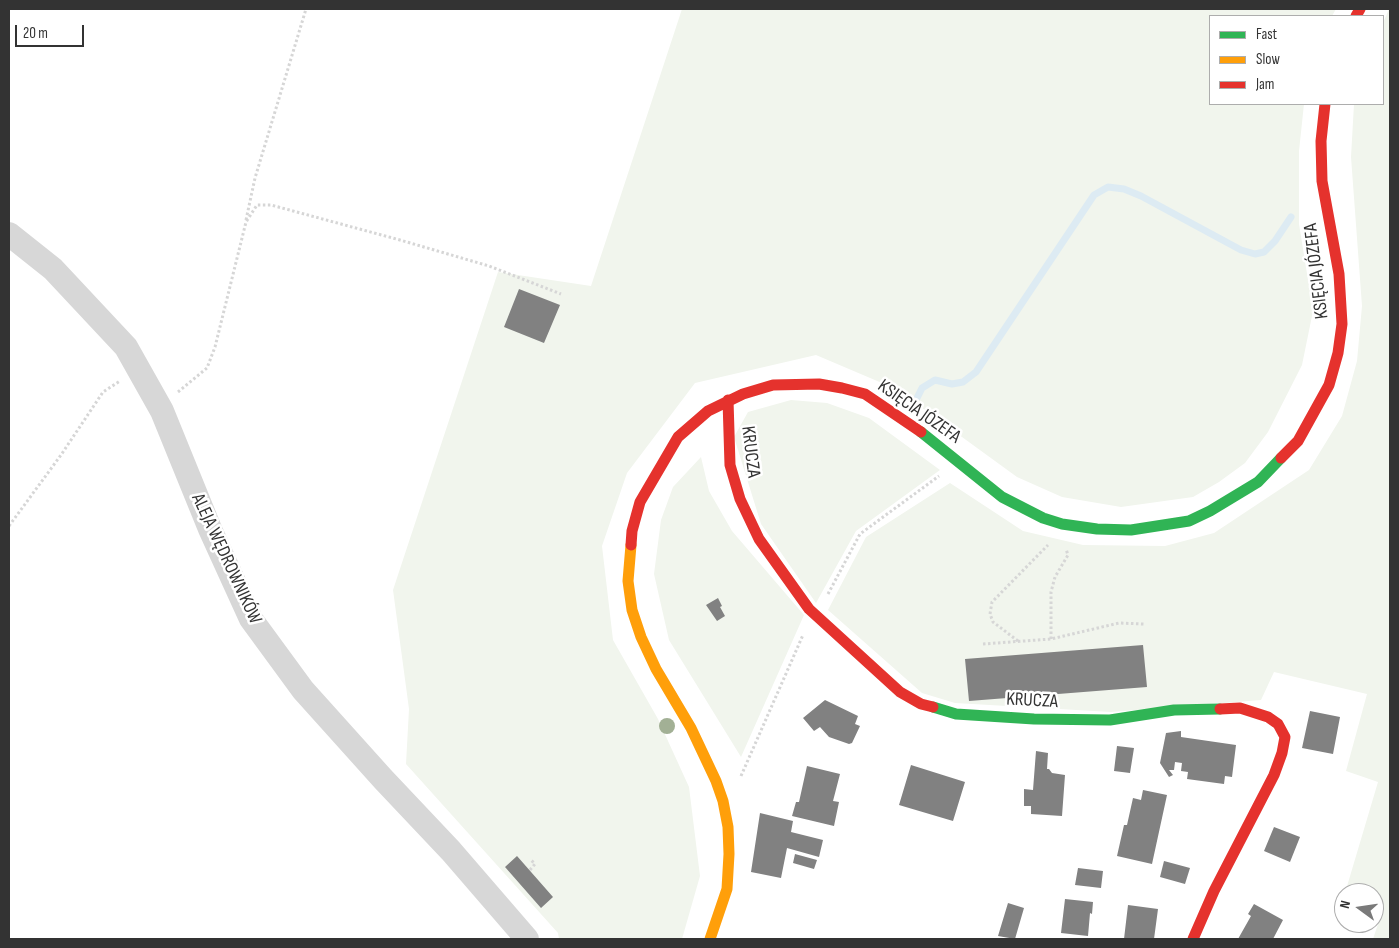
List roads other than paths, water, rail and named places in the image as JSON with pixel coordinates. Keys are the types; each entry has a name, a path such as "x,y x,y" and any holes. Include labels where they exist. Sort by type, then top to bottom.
{"street":[{"name":"KSIĘCIA JÓZEFA","path":"710,939 727,889 728,827 723,801 716,781 691,728 656,669 641,637 632,610 628,580 632,531 640,502 678,437 708,412 728,400 743,394 773,385 819,384 865,394 911,424 1002,497 1043,518 1062,524 1097,529 1131,530 1189,521 1210,512 1258,482 1298,441 1329,385 1338,353 1342,324 1339,274 1322,181 1321,141 1325,105"},
{"name":"ALEJA WĘDROWNIKÓW","path":"9,234 54,269 126,347 159,406 210,529 251,619 303,690 383,780 450,851 527,939"},
{"name":"KRUCZA","path":"728,400 730,465 740,499 759,539 809,609 900,692 921,704 956,714 1034,719 1110,720 1174,710 1240,708 1268,716 1278,724 1285,737 1282,753 1274,775 1218,883 1193,939"}],"waterway":[{"path":"917,398 922,388 935,380 952,384 963,382 976,372 1094,195 1108,187 1124,189 1141,196 1241,250 1255,254 1264,252 1275,241 1291,217"}]}
